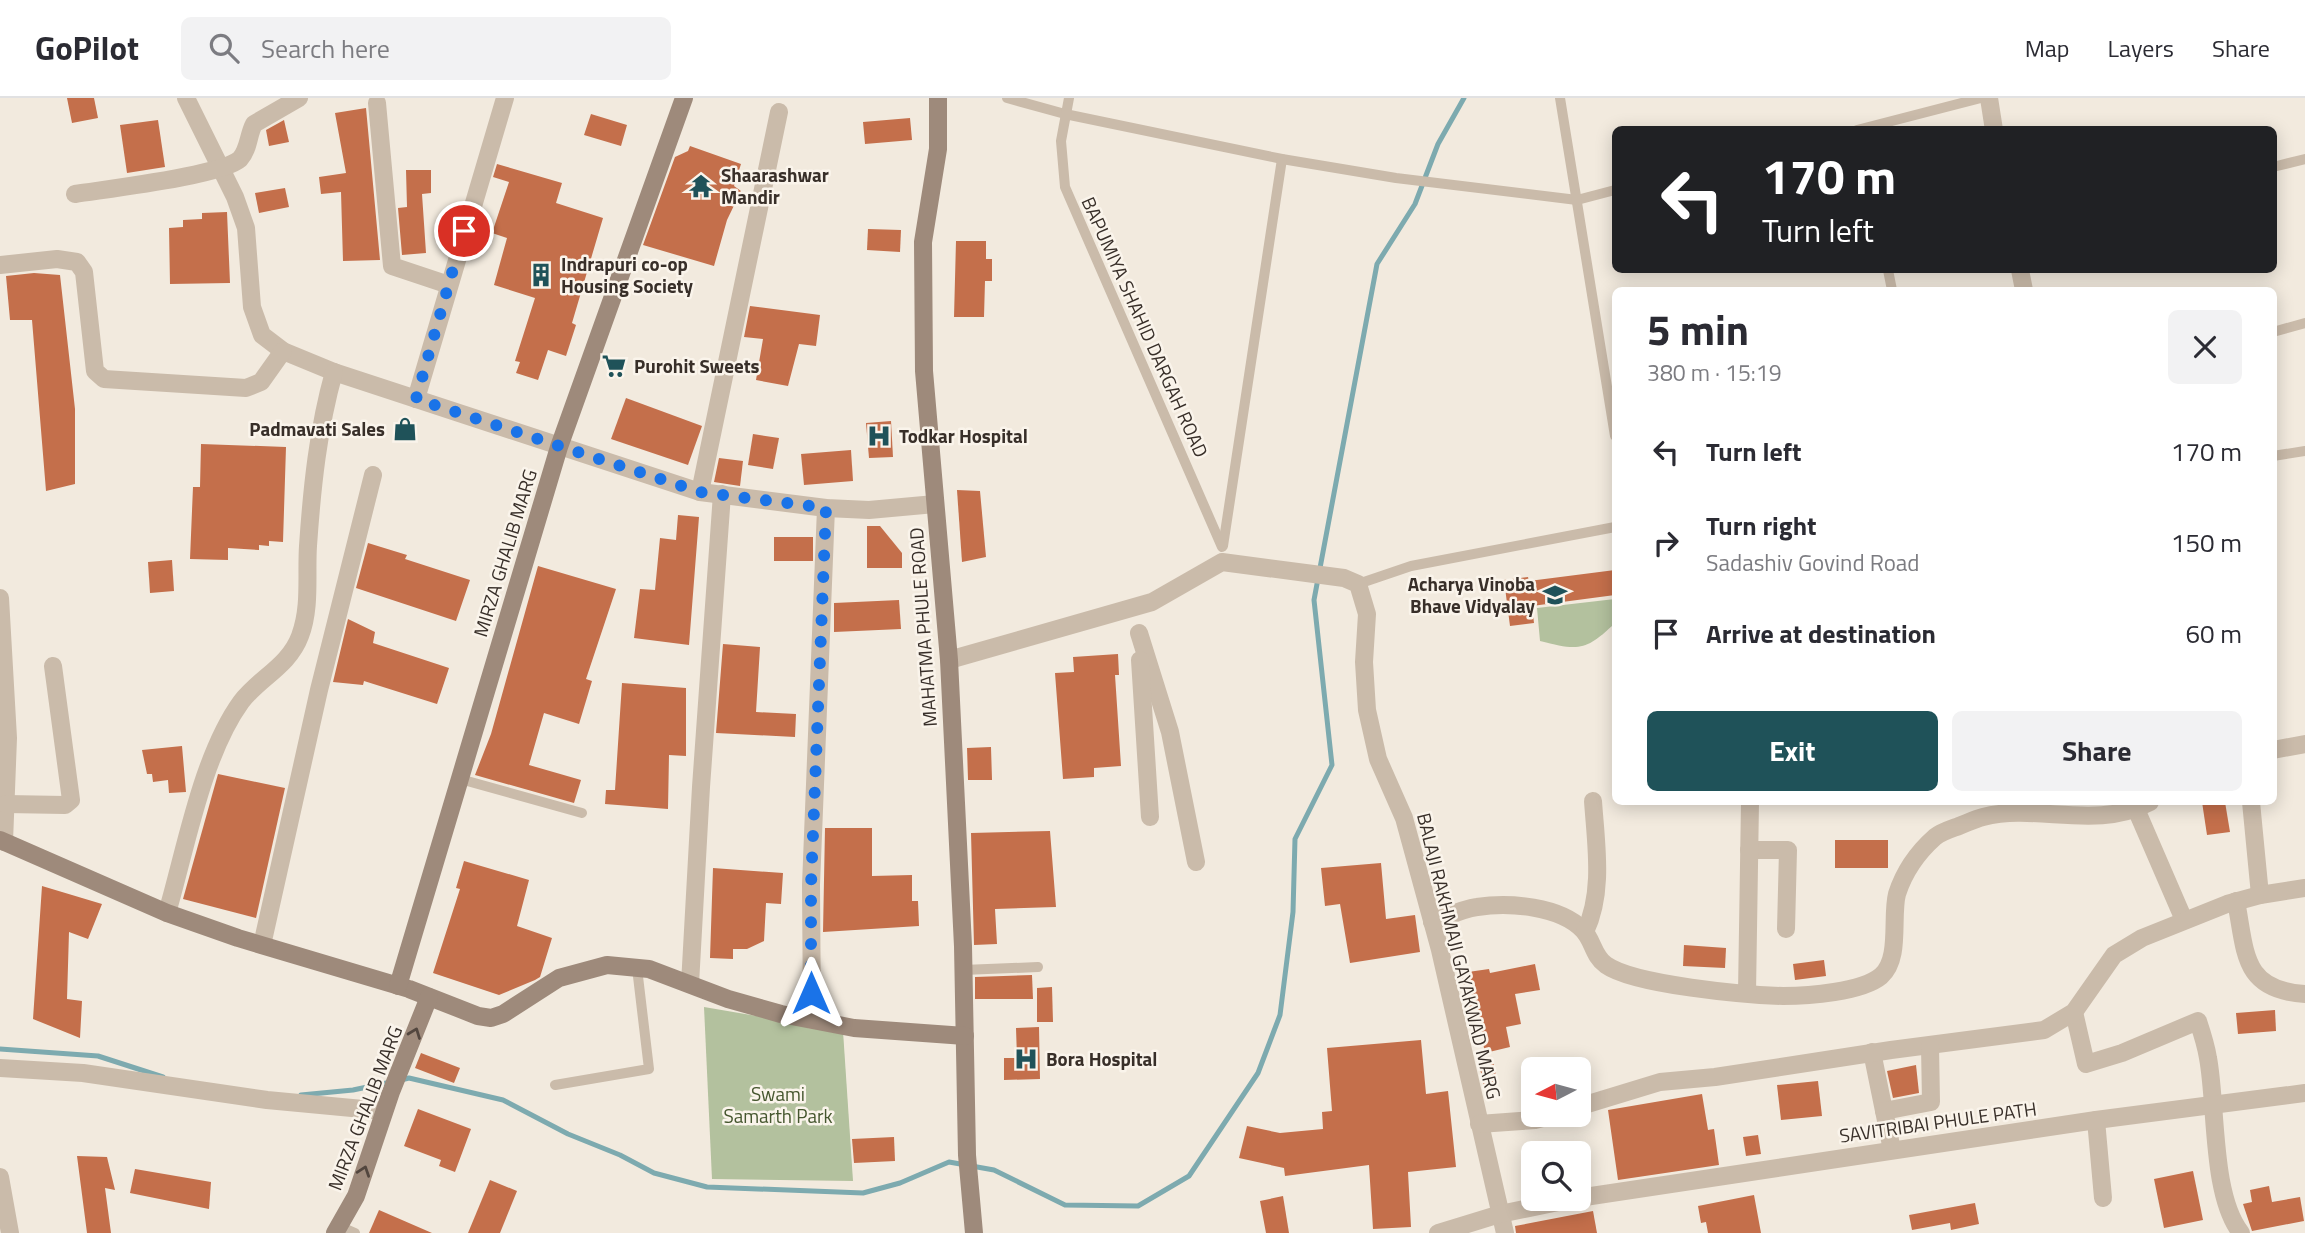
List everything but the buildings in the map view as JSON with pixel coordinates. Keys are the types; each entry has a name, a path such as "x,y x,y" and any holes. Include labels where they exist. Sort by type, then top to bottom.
{"street":[{"path":"186,98 235,197 246,228 252,307 262,335 283,351 334,372 700,492 826,508 869,510 935,504"},
{"path":"75,194 200,174 238,161 244,153 254,124 299,98"},
{"path":"416,399 505,98"},
{"name":"MIRZA GHALIB MARG","path":"398,986 559,447 684,98"},
{"name":"MAHATMA PHULE ROAD","path":"939,98 938,149 923,242 925,371 949,660 963,970 967,1155 974,1233"},
{"path":"1989,98 1993,126"},
{"path":"377,103 392,266 449,285"},
{"path":"700,492 779,111"},
{"path":"0,265 57,259 77,262 84,272 95,371 104,379 246,388 261,382 283,351"},
{"path":"167,913 215,748 242,701 286,661 300,636 307,605 312,487 324,410 334,372"},
{"path":"262,945 330,645 373,475"},
{"path":"690,984 722,494"},
{"path":"812,1020 811,885 826,508"},
{"path":"949,660 1152,602 1222,554 1351,581"},
{"name":"BALAJI RAKHMAJI GAYAKWAD MARG","path":"1351,581 1367,614 1364,662 1367,710 1378,759 1404,818 1432,922 1471,1076 1479,1124 1505,1233"},
{"path":"0,598 8,738 2,841 167,913 491,1018 503,1014 559,978 607,965 637,968 728,999 812,1020 854,1028 965,1036"},
{"path":"1137,606 1150,817"},
{"path":"1139,633 1170,732 1196,862"},
{"path":"300,636 330,645"},
{"path":"6,804 65,805 71,800 53,666"},
{"path":"2277,749 2305,744"},
{"path":"1585,932 1596,909 1597,851 1593,801"},
{"path":"1747,993 1750,805"},
{"path":"2251,805 2260,895"},
{"path":"1432,922 1476,907 1504,906 1550,912 1571,920 1585,932 1595,954 1605,965 1625,974 1657,982 1747,993 1785,996 1838,991 1870,983 1883,975 1891,955 1897,895 1910,864 1937,835 1984,816 2105,815 2143,806 2184,920"},
{"path":"1749,850 1788,850 1786,929"},
{"path":"1591,1103 1660,1082 1715,1077 1872,1052 2044,1030 2074,1012 2113,955 2142,938 2236,901 2305,888"},
{"path":"2236,901 2252,973 2265,985 2280,992 2305,994"},
{"name":"MIRZA GHALIB MARG","path":"343,1231 384,1111 429,997"},
{"path":"2074,1012 2086,1064 2122,1053 2198,1021 2208,1058 2211,1105 2229,1217 2241,1233"},
{"path":"1884,1111 1931,1102 1930,1045"},
{"path":"1872,1052 1892,1150"},
{"path":"0,1068 83,1073 267,1100 384,1111"},
{"name":"SAVITRIBAI PHULE PATH","path":"1591,1196 1735,1177 1892,1150 2096,1120 2305,1093"},
{"path":"2096,1120 2103,1198"},
{"path":"1479,1124 1521,1121"},
{"path":"0,1177 10,1233"},
{"path":"1438,1233 1521,1209"}],"lane":[{"path":"1007,98 1065,114 1282,159 1396,178 1577,200 1612,191"},
{"name":"BAPUMIYA SHAHID DARGAH ROAD","path":"1069,98 1061,141 1066,187 1222,554"},
{"path":"1560,98 1612,417"},
{"path":"1873,126 1982,98"},
{"path":"1222,554 1282,159"},
{"path":"2277,166 2305,159"},
{"path":"2277,331 2305,323"},
{"path":"2277,455 2305,451"},
{"path":"1351,581 1411,566 1612,528"},
{"path":"460,779 582,813"},
{"path":"555,1085 649,1069 637,968"},
{"path":"963,970 1038,968"}],"green space":[{"path":"1612,599 1612,626 1597,639 1581,646 1540,641 1537,608"},
{"name":"Swami Samarth Park","path":"704,1007 843,1031 853,1181 712,1179"}],"waterway":[{"path":"401,1080 409,1078 503,1100 568,1134 620,1155 654,1173 707,1187 863,1193 900,1183 949,1162 994,1170 1065,1205 1138,1206 1189,1176 1258,1073 1280,1015 1293,912 1295,839 1332,765 1314,600 1377,264 1415,204 1438,144 1464,98"},
{"path":"0,1049 98,1056 163,1077"},
{"path":"301,1095 353,1090 391,1082"}],"place":[{"name":"Shaarashwar Mandir","path":"701,186"},
{"name":"Indrapuri co-op Housing Society","path":"541,275"},
{"name":"Purohit Sweets","path":"614,366"},
{"name":"Padmavati Sales","path":"405,429"},
{"name":"Todkar Hospital","path":"879,436"},
{"name":"Acharya Vinoba Bhave Vidyalay","path":"1555,595"},
{"name":"Bora Hospital","path":"1026,1059"}],"route":[{"path":"464,231 416,399 700,492 826,508 811,885 811,993"}]}
